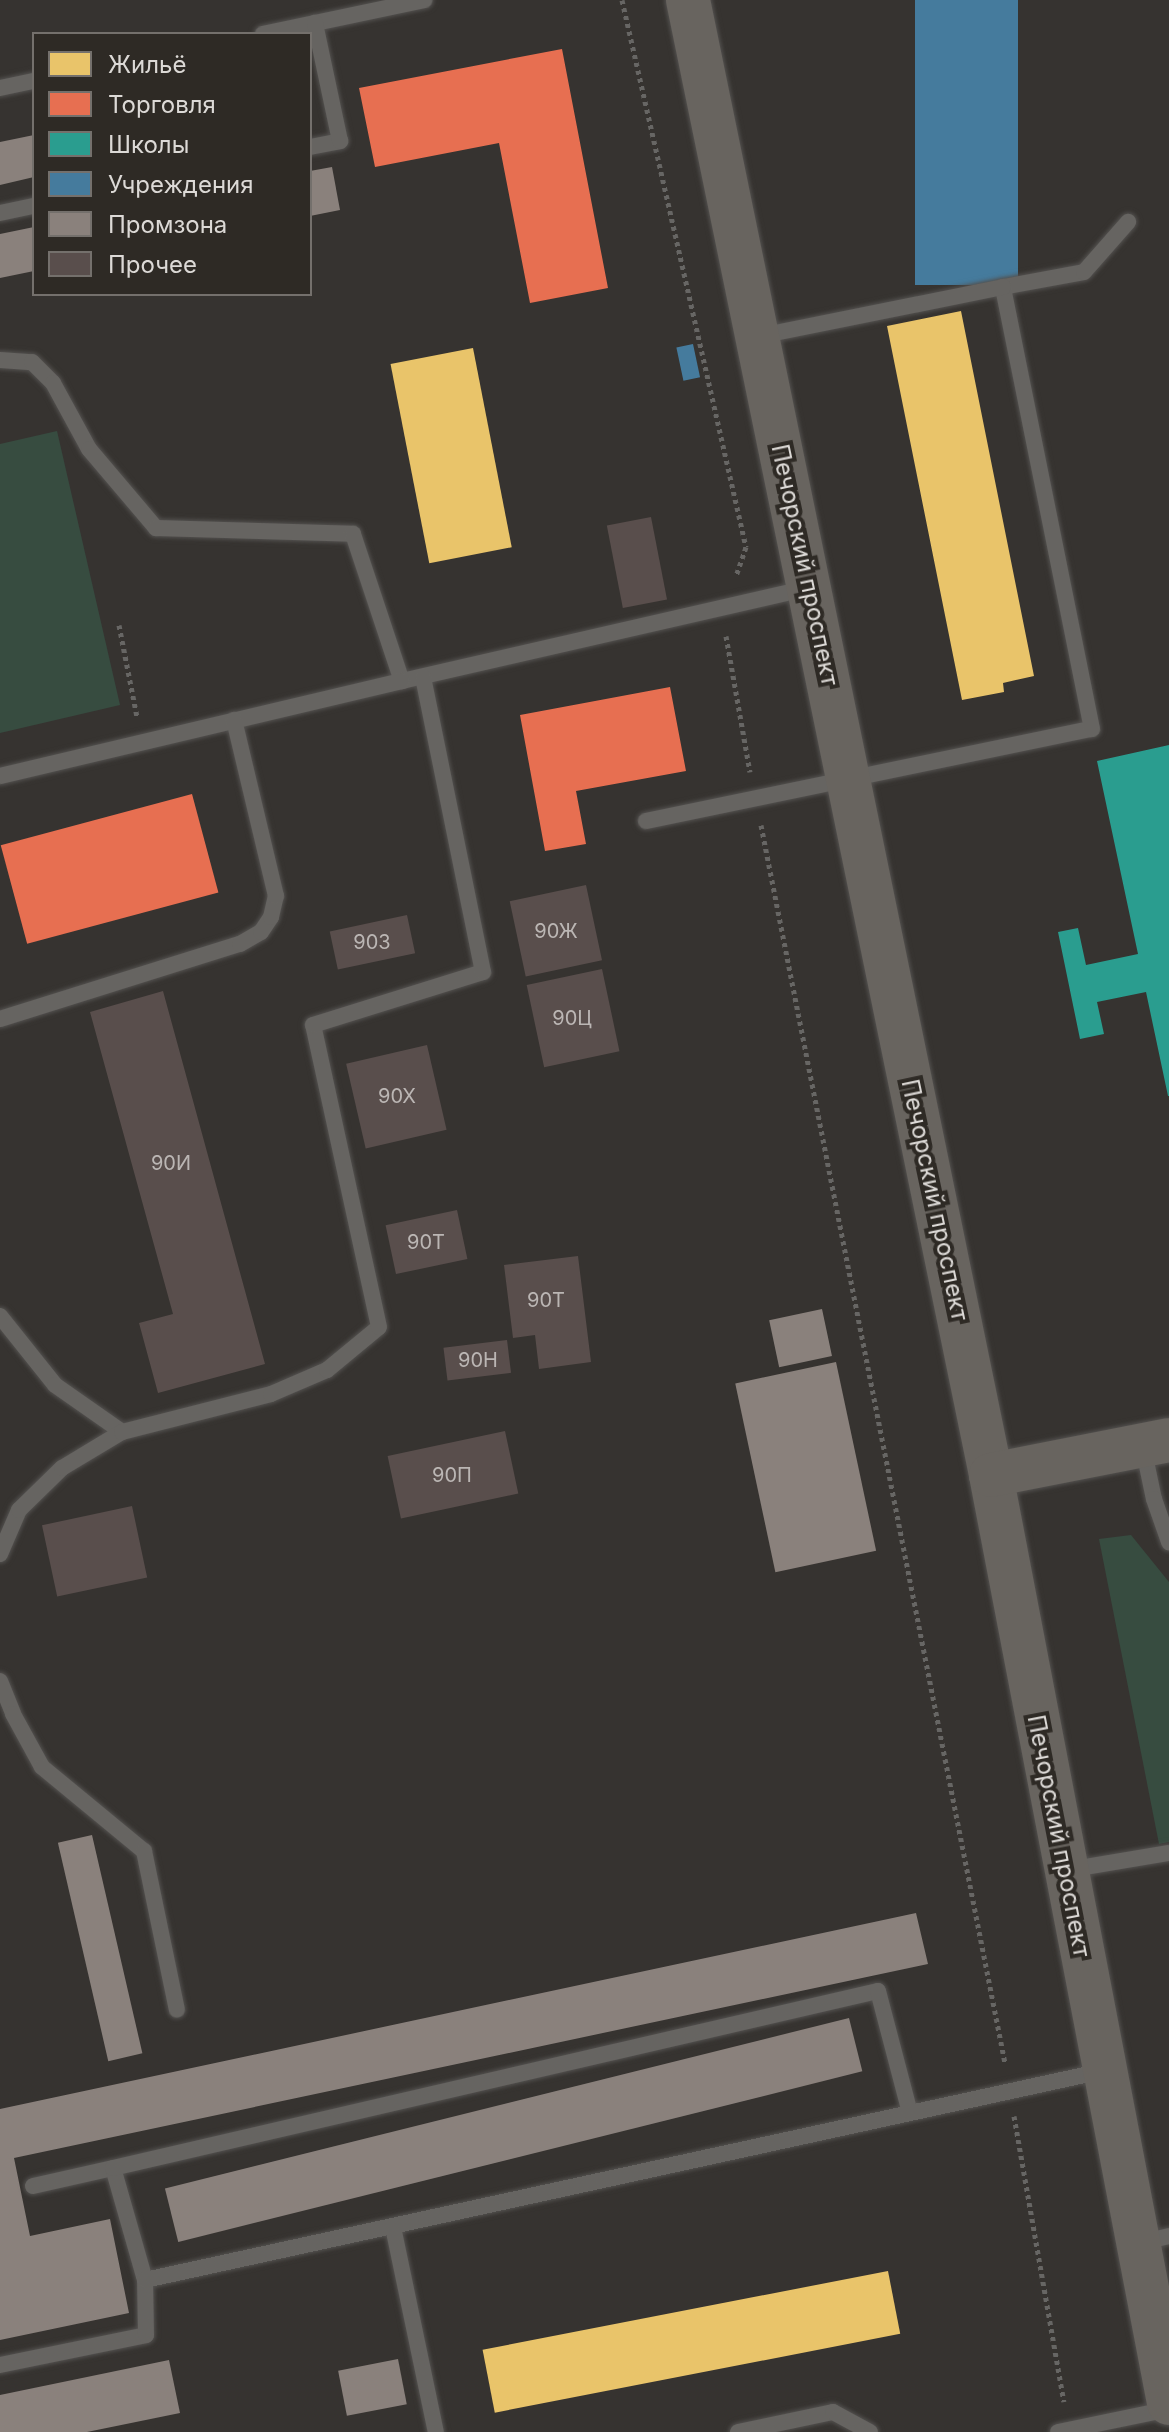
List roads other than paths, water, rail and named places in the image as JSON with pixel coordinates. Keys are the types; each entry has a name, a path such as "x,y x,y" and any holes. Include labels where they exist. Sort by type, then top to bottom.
{"main road":[{"name":"Печорский проспект","path":"688,0 991,1475 1103,2071 1153,2240 1169,2406"},
{"path":"991,1475 1156,1443"}],"lane":[{"path":"272,32 424,0"},
{"path":"312,147 340,141 315,23"},
{"path":"0,88 32,81"},
{"path":"0,213 32,206"},
{"path":"758,336 1084,272 1128,222"},
{"path":"646,821 1092,729 1003,287"},
{"path":"0,360 32,362 53,383 89,449 156,528 353,534 402,681"},
{"path":"0,776 809,588"},
{"path":"0,1554 19,1510 62,1468 122,1432 271,1394 327,1370 379,1327 313,1025 483,972 423,677"},
{"path":"0,1019 240,944 261,932 271,917 276,896 234,720"},
{"path":"0,1316 55,1385 122,1432"},
{"path":"1156,1443 1154,1499 1169,1542"},
{"path":"0,1681 13,1714 42,1767 144,1851 177,2010"},
{"path":"1066,1870 1169,1853"},
{"path":"33,2186 878,1991 910,2113"},
{"path":"145,2280 1103,2071"},
{"path":"0,2365 146,2335 145,2280 113,2168"},
{"path":"393,2227 436,2432"},
{"path":"1063,2431 1169,2406"},
{"path":"738,2432 833,2412 870,2432"}]}
